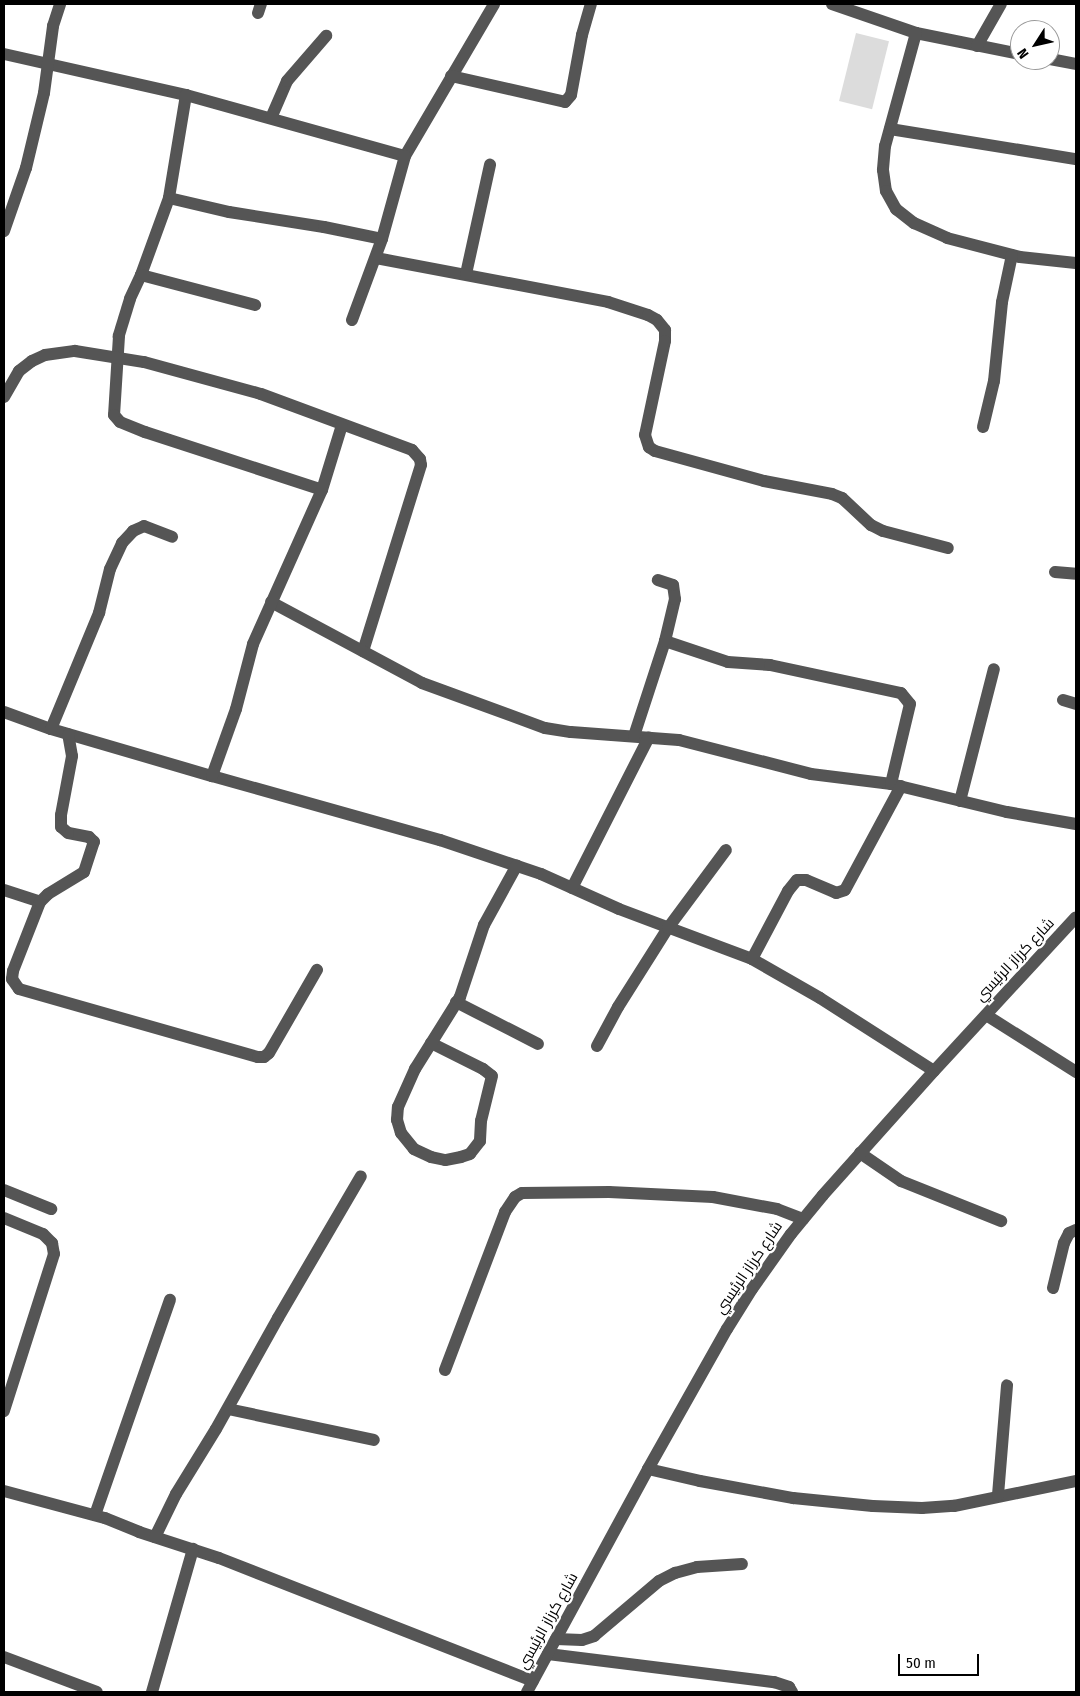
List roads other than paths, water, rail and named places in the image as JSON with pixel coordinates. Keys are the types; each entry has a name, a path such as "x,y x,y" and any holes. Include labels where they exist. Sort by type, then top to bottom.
{"street":[{"path":"4,231 26,168 44,93 53,26 60,4"},
{"path":"352,320 376,258 405,156 494,4"},
{"path":"451,76 565,102 571,95 582,35 591,4"},
{"path":"832,4 916,33 1010,52"},
{"path":"977,46 1001,4"},
{"path":"916,33 885,146 883,170 886,191 896,210 931,232 1012,255 1076,264"},
{"path":"271,118 287,82 326,36"},
{"path":"4,54 186,95 405,156"},
{"path":"1060,61 1076,64"},
{"path":"186,95 168,198 142,275 130,299 119,336 114,415 120,422 222,459 322,490"},
{"path":"890,129 1076,159"},
{"path":"466,274 490,165"},
{"path":"168,198 229,212 324,227 382,239"},
{"path":"983,427 994,380 1002,302 1012,255"},
{"path":"376,258 608,302 657,320 665,330 665,341 645,435 649,447 655,451 764,481 832,494 842,498 871,525 883,531 948,548"},
{"path":"142,275 255,305"},
{"path":"4,396 19,371 32,361 45,355 75,351 168,368 261,394 412,450 420,459 421,465 363,652"},
{"path":"212,776 236,709 253,644 322,490 342,425"},
{"path":"51,729 99,613 110,569 122,543 133,531 144,526 172,537"},
{"path":"1055,572 1076,574"},
{"path":"634,736 665,641 676,590 668,582 658,580"},
{"path":"271,602 442,692 545,728 572,732 679,740 811,774 896,785 960,801 1076,824"},
{"path":"665,641 728,662 770,665 902,693 910,704 896,785 845,890 836,893 806,880 797,880 788,891 752,959"},
{"path":"960,801 994,669"},
{"path":"1063,700 1076,704"},
{"path":"4,712 51,729 440,840 517,865 619,909 752,959 806,990 934,1071"},
{"path":"68,734 72,756 61,815 61,827 68,832 91,838 94,842 84,872 48,894 40,902 13,971 14,984 19,989 258,1057 264,1057 269,1053 317,970"},
{"path":"572,888 649,738"},
{"path":"597,1046 618,1007 668,928 726,850"},
{"path":"431,1043 483,1069 492,1076 481,1121 480,1140 470,1154 461,1157 445,1160 431,1157 414,1149 406,1141 398,1126 400,1099 415,1069 456,1002 463,991 484,925 517,865"},
{"path":"4,890 40,902"},
{"name":"شارع كرزاز الرئيسي","path":"530,1687 648,1469 727,1329 752,1289 803,1219 860,1153 1076,917"},
{"path":"456,1002 538,1044"},
{"path":"986,1015 1076,1072"},
{"path":"860,1153 901,1181 1001,1221"},
{"path":"155,1537 176,1494 228,1409 361,1176"},
{"path":"4,1190 51,1209"},
{"path":"445,1370 505,1212 515,1197 522,1193 608,1192 704,1196 777,1209 803,1219"},
{"path":"4,1218 43,1234 52,1243 54,1254 4,1411"},
{"path":"1053,1288 1064,1243 1069,1233 1076,1230"},
{"path":"95,1515 170,1300"},
{"path":"998,1495 1007,1385"},
{"path":"228,1409 374,1440"},
{"path":"648,1469 756,1492 873,1506 937,1508 1076,1481"},
{"path":"4,1491 95,1515 193,1549 530,1687"},
{"path":"152,1692 193,1549"},
{"path":"556,1639 582,1640 594,1636 658,1581 675,1573 697,1567 742,1564"},
{"path":"548,1654 774,1682 789,1687 792,1692"},
{"path":"4,1657 97,1692"}]}
